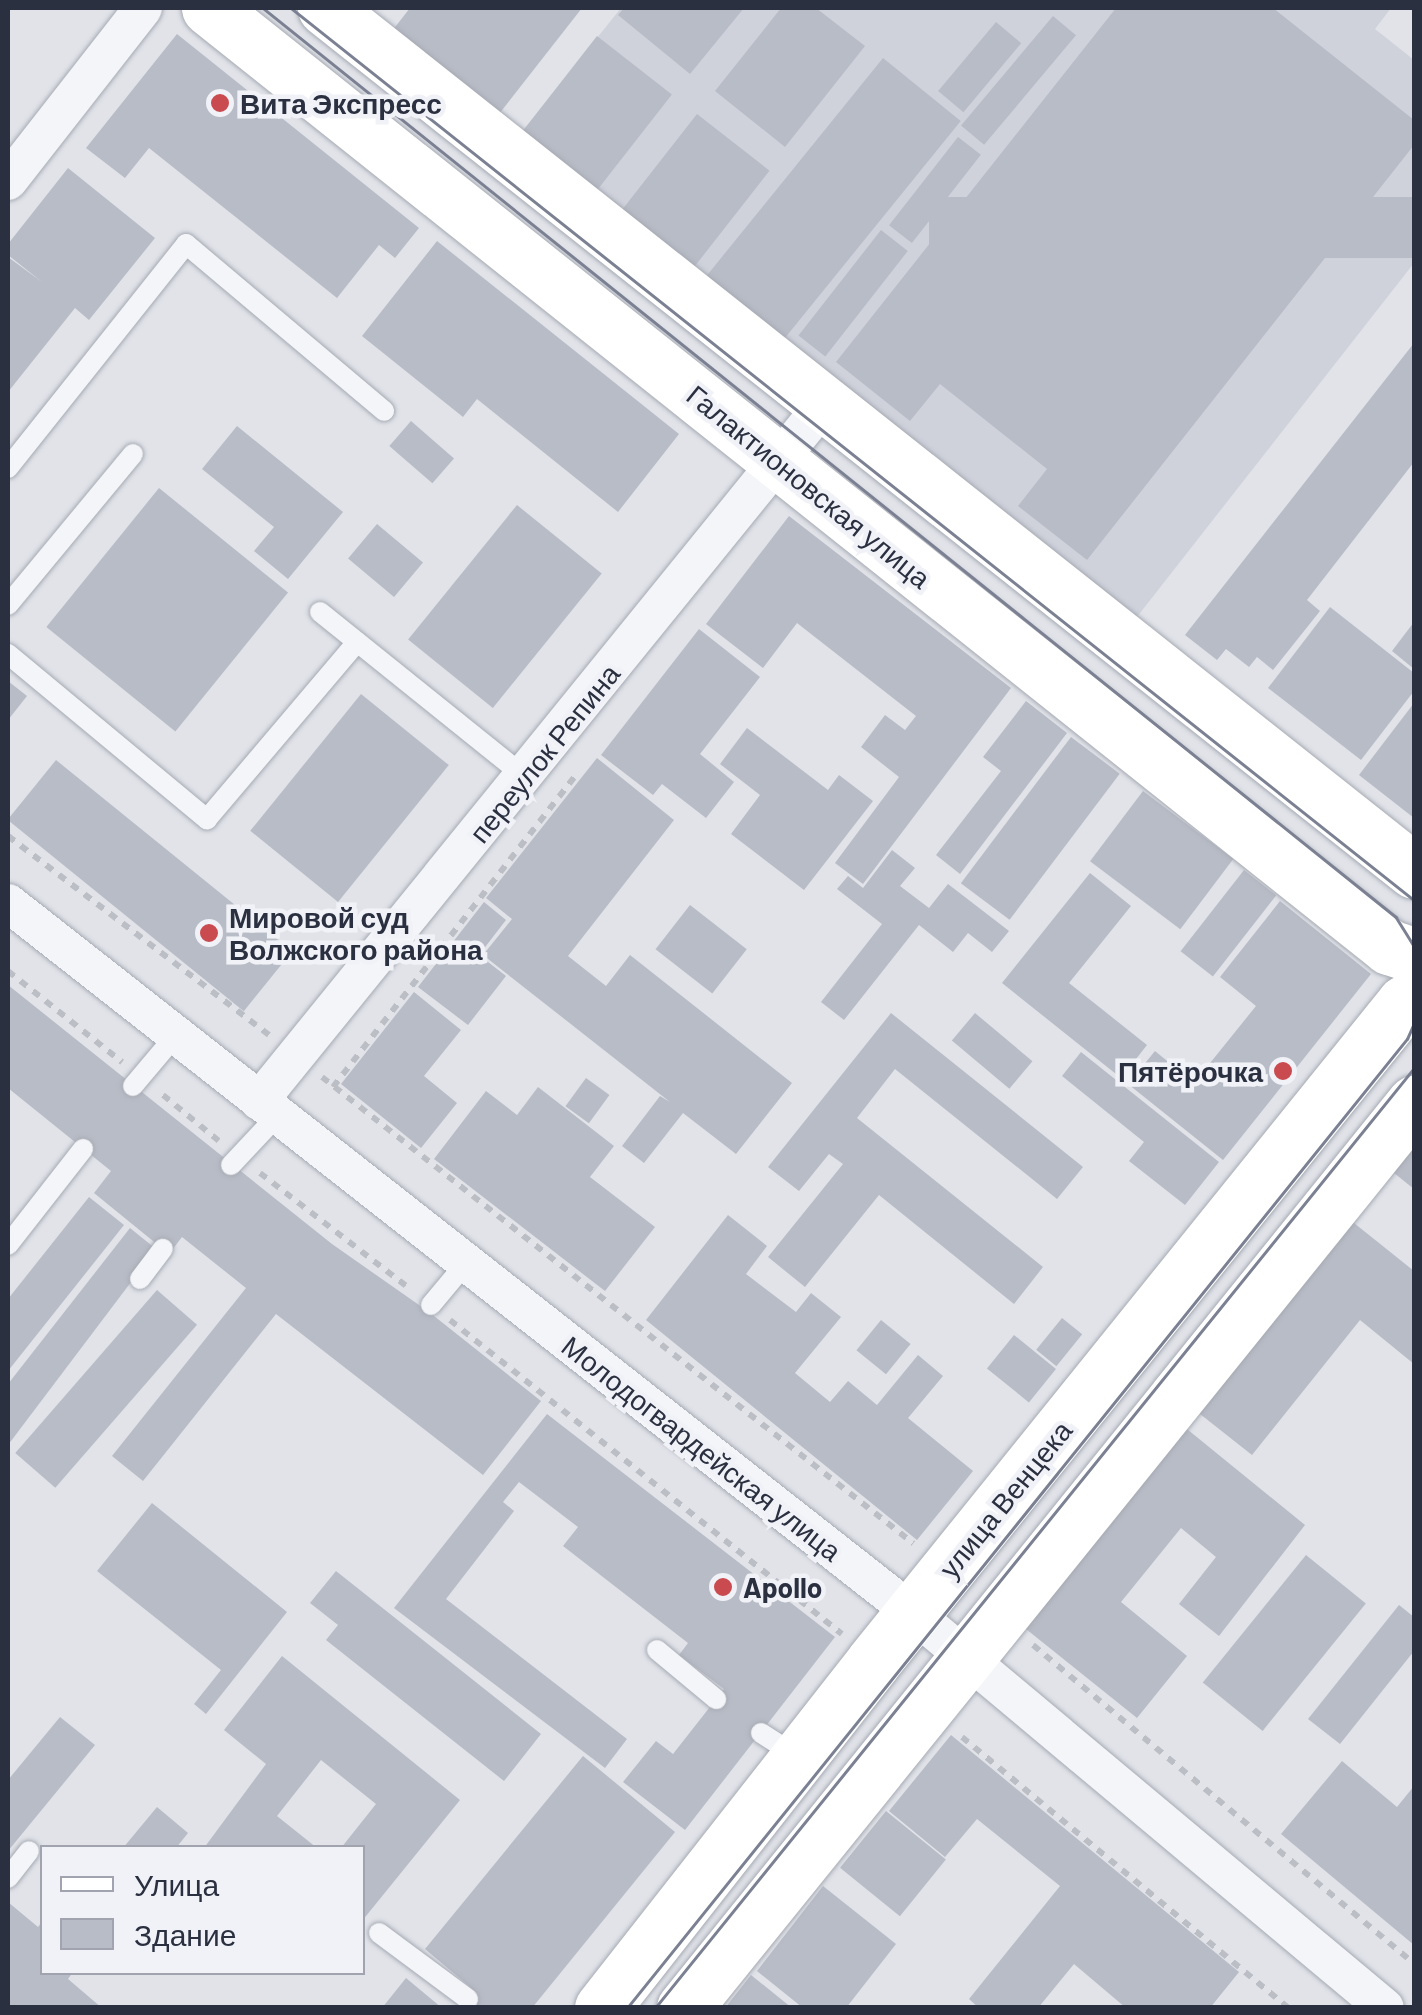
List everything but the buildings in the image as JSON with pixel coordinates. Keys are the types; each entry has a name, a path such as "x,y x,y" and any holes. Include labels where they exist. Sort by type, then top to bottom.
{"main road":[{"name":"Галактионовская улица","path":"209,8 1388,946 1414,956"},
{"path":"325,8 1414,871"},
{"name":"улица Венцека","path":"602,2008 780,1745 872,1662 1404,1002 1414,997"},
{"path":"684,2008 1414,1104"}],"street":[{"path":"8,180 143,8"},
{"name":"переулок Репина","path":"269,1108 298,1056 825,403"},
{"name":"Молодогвардейская улица","path":"8,903 913,1613 1385,2008"}],"lane":[{"path":"8,468 186,244 384,411"},
{"path":"8,604 133,454"},
{"path":"320,612 526,777"},
{"path":"8,654 207,819 358,642"},
{"path":"137,1082 176,1035"},
{"path":"235,1160 269,1108"},
{"path":"8,1245 84,1149"},
{"path":"140,1278 163,1249"},
{"path":"431,1306 466,1263"},
{"path":"658,1650 716,1700"},
{"path":"8,1878 29,1852"},
{"path":"379,1932 468,1999"}],"path":[{"path":"333,1086 577,774"},
{"path":"8,836 298,1056 950,1568"},
{"path":"8,971 137,1082 431,1306 872,1662"},
{"path":"1000,1614 1414,1964"},
{"path":"925,1706 1288,2008"}],"shaded area":[{"path":"621,8 1391,8 1375,29 1414,60 1414,263 1133,622 517,138"}],"tram line":[{"path":"263,8 1396,917 1414,946"},
{"path":"291,8 1414,900"},
{"path":"627,2008 1407,1039 1414,1023"},
{"path":"655,2008 1414,1068"}],"place":[{"name":"Вита Экспресс","path":"220,103"},
{"name":"Мировой суд Волжского района","path":"209,933"},
{"name":"Пятёрочка","path":"1283,1071"},
{"name":"Apollo","path":"723,1587"}]}
